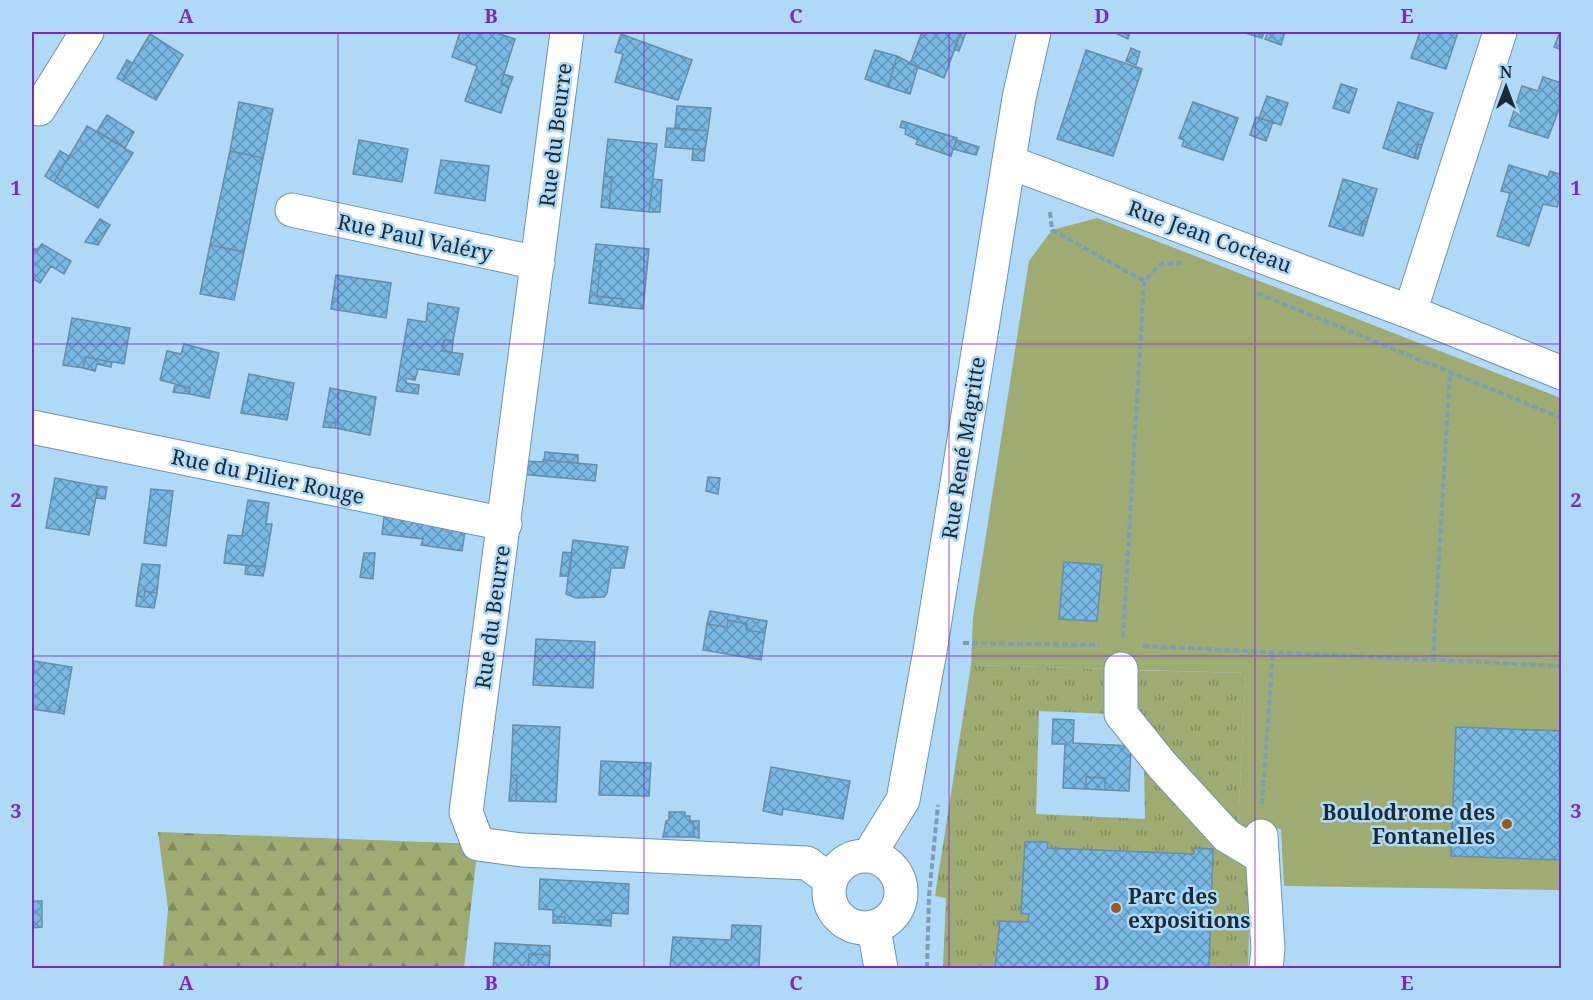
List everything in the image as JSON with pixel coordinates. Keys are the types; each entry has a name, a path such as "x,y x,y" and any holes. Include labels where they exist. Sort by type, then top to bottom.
{"street":[{"path":"39,109 87,32"},
{"name":"Rue du Beurre","path":"567,32 466,812 478,844 522,850 807,863 830,880"},
{"name":"Rue René Magritte","path":"869,855 903,800 930,651 1019,98 1034,32"},
{"path":"1410,312 1500,32"},
{"name":"Rue Jean Cocteau","path":"1009,162 1410,312 1562,373"},
{"name":"Rue Paul Valéry","path":"292,210 538,263"},
{"name":"Rue du Pilier Rouge","path":"32,427 505,524"},
{"path":"1122,657 1121,714 1162,765 1227,836 1261,843 1266,969"},
{"path":"869,855 891,865 902,885 902,897 891,918 870,928 846,923 837,915 830,899 830,880 845,861 857,856 869,855"},
{"path":"870,928 876,940 882,969"}],"path":[{"path":"1045,176 1052,231 1144,281"},
{"path":"1122,657 1144,281 1161,264 1184,262"},
{"path":"1250,290 1562,418"},
{"path":"1432,660 1450,371"},
{"path":"930,651 966,642 1122,657 1274,652 1562,666"},
{"path":"964,652 966,642"},
{"path":"1261,843 1274,652"},
{"path":"927,969 928,896 938,801"}],"green space":[{"path":"1097,218 1561,398 1561,890 1284,886 1281,829 1238,826 1246,673 971,665 973,618 1029,261 1052,230"},
{"path":"971,665 1111,669 1112,714 1039,711 1036,814 1145,819 1144,759 1251,861 1248,968 1202,968 1209,967 1213,849 1195,848 1194,854 1047,848 1047,842 1025,842 1021,912 1029,914 1028,922 1000,921 995,968 943,968 946,898 935,896"},
{"path":"1129,670 1246,673 1238,826 1131,709"},
{"path":"158,832 478,844 464,968 163,968 168,909"}],"building":[{"path":"460,32 493,32 515,39 501,84 509,87 501,113 465,101 477,66 452,57"},
{"path":"922,32 961,32 944,78 910,64"},
{"path":"961,32 966,32 959,51 954,49"},
{"path":"1113,32 1130,32 1128,39"},
{"path":"1242,32 1264,32 1262,38"},
{"path":"1268,32 1285,32 1281,45 1265,39"},
{"path":"1420,32 1458,32 1446,69 1411,58"},
{"path":"1562,32 1562,50 1554,47"},
{"path":"150,34 183,55 156,100 122,81"},
{"path":"621,34 692,60 678,100 615,82 623,54 615,52"},
{"path":"1131,48 1140,52 1136,65 1126,61"},
{"path":"875,50 897,56 888,87 865,79"},
{"path":"1086,50 1142,69 1113,156 1057,139"},
{"path":"897,56 918,67 910,94 888,87"},
{"path":"127,60 132,63 122,81 117,78"},
{"path":"504,74 513,77 509,87 501,84"},
{"path":"1543,77 1562,83 1562,101 1548,138 1509,126 1522,86 1538,91"},
{"path":"1341,84 1357,89 1349,113 1333,108"},
{"path":"1267,96 1288,103 1281,125 1259,118"},
{"path":"239,102 273,109 263,158 230,151"},
{"path":"1193,102 1238,118 1223,160 1182,146 1184,140 1179,138"},
{"path":"1398,102 1433,113 1422,145 1418,144 1414,158 1383,148"},
{"path":"677,106 711,108 708,131 675,128"},
{"path":"107,115 134,132 125,148 97,131"},
{"path":"1256,117 1273,122 1266,141 1250,135"},
{"path":"902,121 957,138 951,156 916,144 918,140 905,134 906,129 900,127"},
{"path":"87,126 133,153 98,208 54,182"},
{"path":"667,128 708,131 705,150 665,147"},
{"path":"608,139 657,144 649,212 609,208 612,177 604,176"},
{"path":"359,140 408,149 402,182 353,174"},
{"path":"957,140 979,147 976,155 953,149"},
{"path":"1418,144 1422,145 1418,159 1414,158"},
{"path":"693,149 705,150 704,161 692,160"},
{"path":"60,151 69,156 54,182 45,176"},
{"path":"230,151 263,158 244,252 210,245"},
{"path":"441,160 489,166 485,201 435,193"},
{"path":"1509,165 1548,177 1550,171 1562,175 1562,193 1557,207 1543,204 1529,246 1497,236 1510,193 1501,191"},
{"path":"604,176 612,177 609,208 601,207"},
{"path":"653,179 662,180 660,212 649,212"},
{"path":"1343,179 1377,189 1367,222 1363,221 1359,235 1329,226"},
{"path":"100,219 110,225 98,245 85,242"},
{"path":"1363,221 1367,222 1363,236 1359,235"},
{"path":"42,244 71,261 64,274 51,266 40,283 32,278 32,247 37,250"},
{"path":"596,244 649,249 643,309 622,307 623,299 597,296 601,261 594,261"},
{"path":"210,245 244,252 234,300 200,294"},
{"path":"594,261 601,261 597,296 623,299 622,307 589,303"},
{"path":"336,275 391,283 386,318 331,309"},
{"path":"428,303 459,308 453,341 444,340 442,351 463,354 459,375 418,369 415,380 406,378 406,383 419,385 418,394 396,391 408,319 426,322"},
{"path":"72,318 130,328 124,364 85,357 83,368 63,365"},
{"path":"444,340 453,341 452,352 442,351"},
{"path":"184,344 219,353 209,398 189,394 190,388 160,380 167,351 181,354"},
{"path":"85,357 112,362 111,367 97,364 95,371 83,368"},
{"path":"249,374 294,383 288,415 276,414 275,418 241,413"},
{"path":"175,385 190,388 189,394 173,392"},
{"path":"330,388 376,397 370,435 335,428 336,423 324,422"},
{"path":"276,414 288,415 287,420 275,418"},
{"path":"324,422 336,423 335,428 323,427"},
{"path":"545,452 578,455 578,463 544,460"},
{"path":"543,460 597,465 595,481 521,474 522,461 543,462"},
{"path":"708,477 720,478 718,494 706,491"},
{"path":"55,478 98,486 89,535 46,528"},
{"path":"98,486 107,487 105,499 97,498"},
{"path":"151,489 173,491 166,546 144,543"},
{"path":"248,500 269,503 266,524 272,524 265,567 224,563 228,535 242,536"},
{"path":"385,508 467,518 462,551 421,545 423,539 382,534"},
{"path":"573,540 628,547 624,568 611,568 607,593 604,597 576,598 566,594"},
{"path":"563,552 572,553 569,576 560,576"},
{"path":"364,553 375,553 373,579 360,577"},
{"path":"1064,562 1102,565 1097,621 1059,619"},
{"path":"142,564 160,565 157,593 145,591 144,597 137,596"},
{"path":"246,565 265,567 263,576 245,574"},
{"path":"145,591 157,593 154,608 136,606 137,596 144,597"},
{"path":"710,611 767,621 765,633 746,630 747,624 728,620 727,627 707,624"},
{"path":"728,620 747,624 746,630 765,633 761,660 703,650 707,624 727,627"},
{"path":"536,639 595,642 593,688 533,685"},
{"path":"34,661 72,667 66,701 61,701 59,713 32,709"},
{"path":"61,701 66,701 64,714 59,713"},
{"path":"1053,719 1074,720 1073,743 1131,746 1129,791 1105,790 1105,778 1086,777 1086,789 1063,788 1065,744 1052,744"},
{"path":"513,725 560,727 556,802 516,801 517,775 511,775"},
{"name":"Boulodrome des Fontanelles","path":"1456,727 1562,731 1562,860 1451,856"},
{"path":"601,761 651,763 649,796 599,795"},
{"path":"771,767 850,781 843,819 783,809 782,815 763,811"},
{"path":"511,775 517,775 516,801 509,801"},
{"path":"1086,777 1105,778 1105,790 1086,789"},
{"path":"669,812 685,812 685,816 690,816 690,821 693,821 694,837 663,837 666,821 669,820"},
{"path":"693,821 699,821 699,838 694,837"},
{"name":"Parc des expositions","path":"1025,842 1048,842 1047,848 1194,854 1194,848 1213,849 1209,967 995,968 1000,921 1028,922 1029,914 1021,913"},
{"path":"540,879 629,884 628,914 612,913 611,920 599,920 598,925 564,923 565,917 553,916 553,910 539,909"},
{"path":"32,901 42,901 42,927 32,928"},
{"path":"553,916 565,917 564,923 553,923"},
{"path":"599,920 611,920 611,926 598,925"},
{"path":"732,925 761,926 759,968 670,967 673,937 731,940"},
{"path":"495,943 550,946 550,955 529,954 528,968 493,968"},
{"path":"529,954 550,955 549,968 528,968"}],"place":[{"name":"Boulodrome des Fontanelles","path":"1507,824"},
{"name":"Parc des expositions","path":"1116,908"}]}
